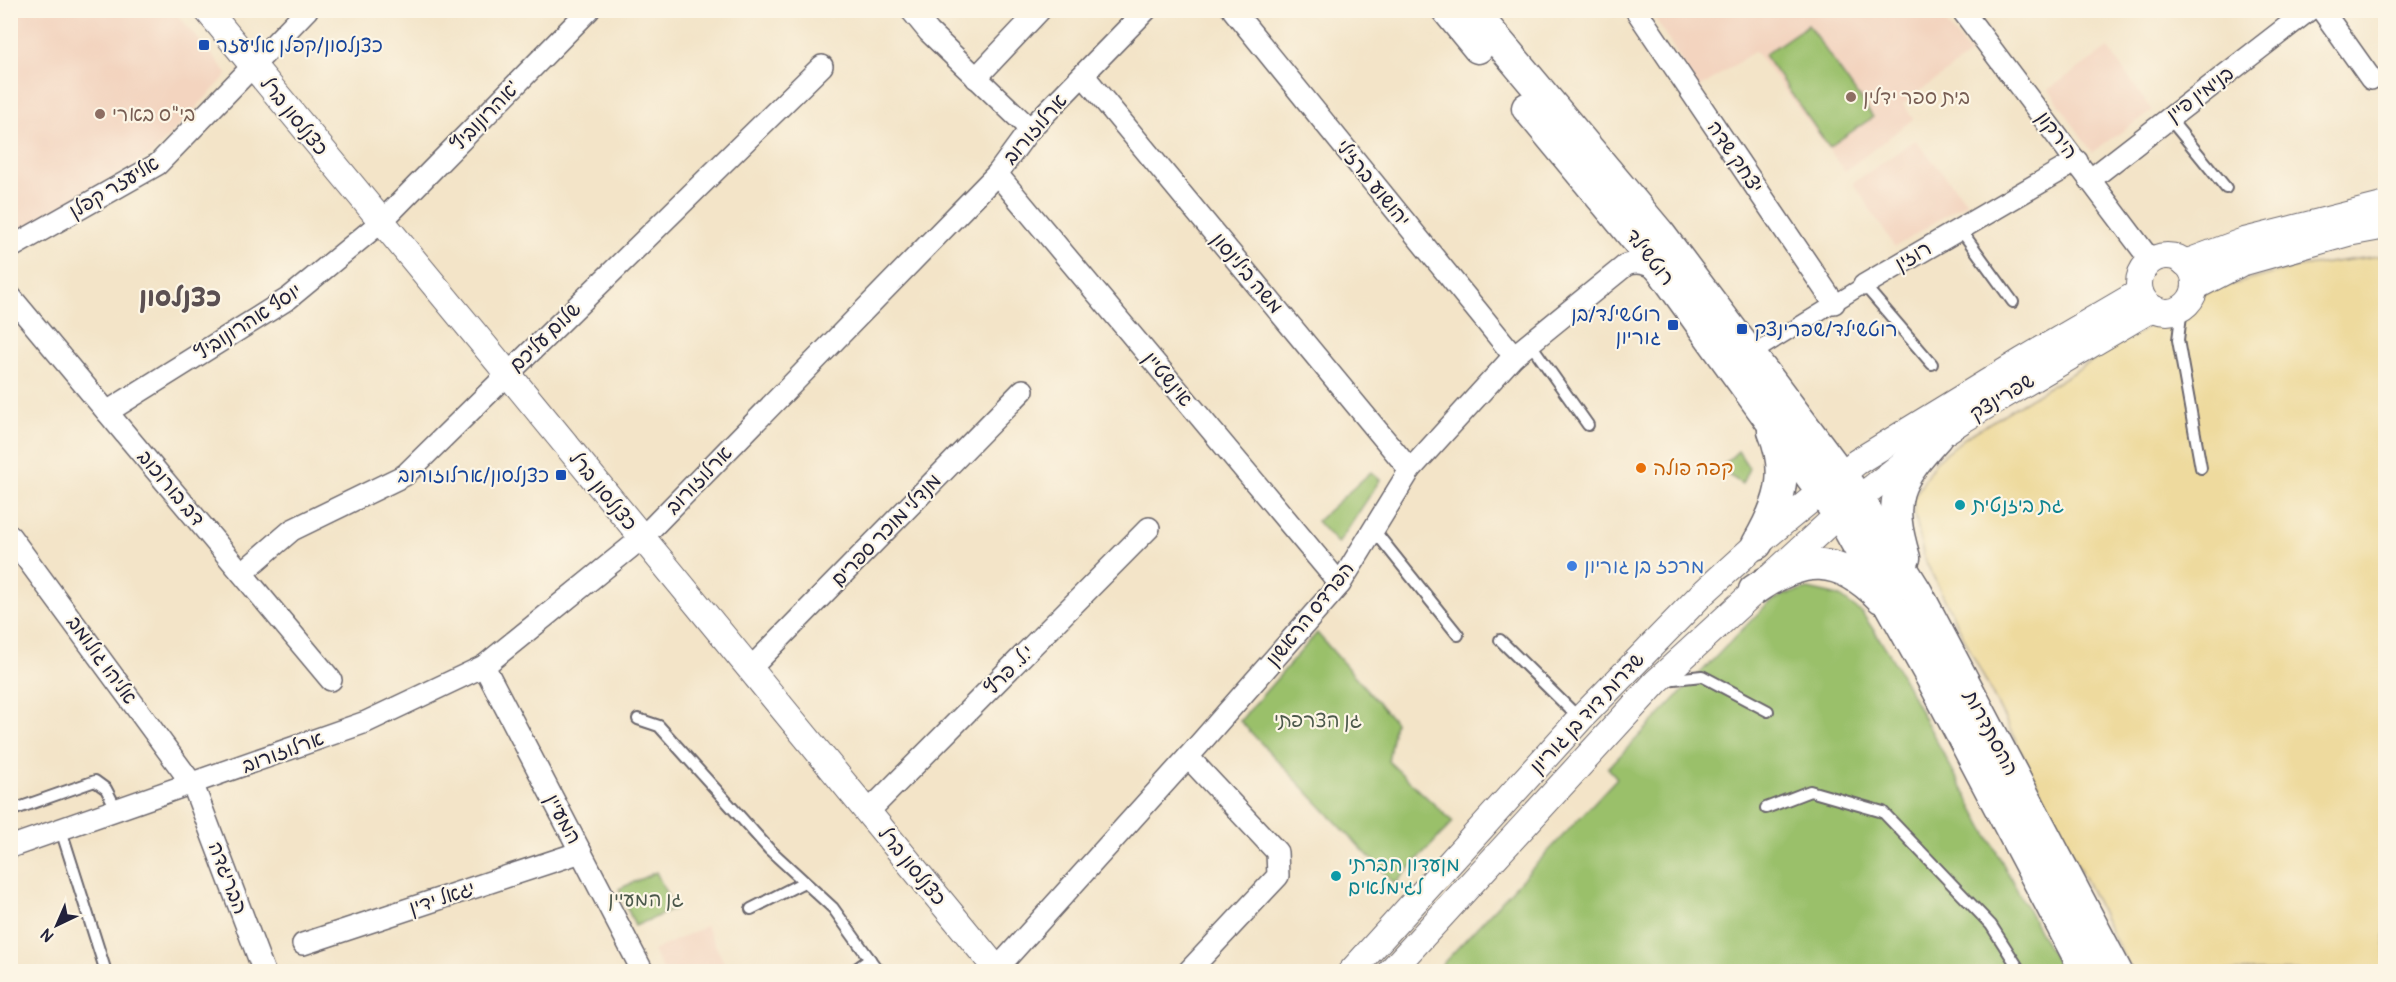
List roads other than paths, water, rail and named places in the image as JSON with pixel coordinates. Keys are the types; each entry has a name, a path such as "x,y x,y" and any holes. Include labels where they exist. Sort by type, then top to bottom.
{"main road":[{"name":"רוטשילד","path":"1446,10 1663,272 1759,402 1840,494"},
{"name":"רוטשילד","path":"1472,10 1660,234 1752,354 1840,494"},
{"path":"1757,544 1776,509 1782,478 1780,450 1759,402"},
{"path":"1917,592 1902,549 1894,509 1903,480 1919,456 1937,437"},
{"name":"ההסתדרות","path":"1840,494 1917,592 2116,972"},
{"name":"ההסתדרות","path":"1840,494 1898,618 2086,972"},
{"path":"1754,590 1774,576 1819,563 1846,571 1857,578 1880,597 1898,618"}],"street":[{"name":"כצנלסון ברל","path":"207,10 997,971"},
{"name":"אליעזר קפלן","path":"10,248 158,164 307,10"},
{"name":"אהרונוביץ'","path":"381,222 589,10"},
{"path":"911,10 929,32 1030,129"},
{"path":"976,78 1040,10"},
{"name":"ארלוזורוב","path":"10,847 366,722 484,666 642,538 997,174 1030,129 1146,10"},
{"name":"יהושוע ברזילי","path":"1233,10 1522,349"},
{"name":"יצחק שדה","path":"1636,10 1834,303"},
{"name":"הירקון","path":"1962,10 2151,261"},
{"name":"בנימין פיין","path":"2091,179 2309,10"},
{"path":"2322,10 2371,79"},
{"name":"שלום עליכם","path":"242,573 292,530 405,475 822,66"},
{"name":"משה בילינסון","path":"1084,76 1410,470"},
{"name":"רוזין","path":"1752,354 1864,285 2077,161"},
{"name":"אינשטיין","path":"997,174 1340,584"},
{"path":"2185,263 2244,241 2385,205"},
{"name":"יוסף אהרונוביץ","path":"107,412 289,298 381,222"},
{"path":"2188,297 2193,274 2185,263 2172,256 2163,256 2151,261 2141,271 2139,280 2146,300 2164,312 2174,311 2188,297 2241,263 2348,233 2385,226"},
{"name":"הפרדס הראשון","path":"997,971 1340,584 1410,470 1522,349 1626,265 1645,263 1663,272"},
{"name":"דב בורוכוב","path":"10,296 331,680"},
{"name":"שפרינצק","path":"1840,494 1937,437 2146,300"},
{"name":"שפרינצק","path":"1840,494 1857,462 1922,422 2146,300"},
{"name":"מנדלי מוכר ספרים","path":"750,669 1023,390"},
{"name":"שדרות דוד בן גוריון","path":"1351,972 1580,719 1702,594 1757,544 1840,494"},
{"name":"שדרות דוד בן גוריון","path":"1390,972 1656,682 1754,590 1840,494"},
{"name":"י.ל. פרץ","path":"868,813 1149,528"},
{"name":"אליהו גולומב","path":"14,544 192,784"},
{"name":"המעיין","path":"484,666 643,972"},
{"path":"1188,757 1277,852 1278,876 1188,972"},
{"name":"הבריגדה","path":"192,784 264,972"},
{"name":"יגאל ידין","path":"303,944 581,852"}],"lane":[{"path":"2169,118 2226,188"},
{"path":"1960,229 2013,303"},
{"path":"1864,285 1932,364"},
{"path":"2188,297 2178,340 2201,468"},
{"path":"1522,349 1588,425"},
{"path":"1372,530 1458,635"},
{"path":"1500,640 1580,719"},
{"path":"1656,682 1702,676 1768,711"},
{"path":"638,719 659,726 770,849 833,908 879,972"},
{"path":"10,811 95,781 106,789 117,810"},
{"path":"1766,808 1810,791 1882,812 1991,925 2021,972"},
{"path":"61,830 106,972"},
{"path":"751,909 804,882"},
{"path":"852,972 870,959"}],"place":[{"name":"כצנלסון/קפלן אליעזר","path":"204,45"},
{"name":"בית ספר ידלין","path":"1851,97"},
{"name":"בי\"ס בארי","path":"100,114"},
{"name":"רוטשילד/בן גוריון","path":"1673,325"},
{"name":"רוטשילד/שפרינצק","path":"1742,329"},
{"name":"קפה פולה","path":"1641,468"},
{"name":"כצנלסון/ארלוזורוב","path":"561,475"},
{"name":"גת ביזנטית","path":"1960,505"},
{"name":"מרכז בן גוריון","path":"1572,566"},
{"name":"מןעדון חברתי לגימלאים","path":"1336,876"}],"district":[{"name":"כצנלסון","path":"180,298"}],"park label":[{"name":"גן הצרפתי","path":"1318,720"},
{"name":"גן המעיין","path":"646,899"}]}
